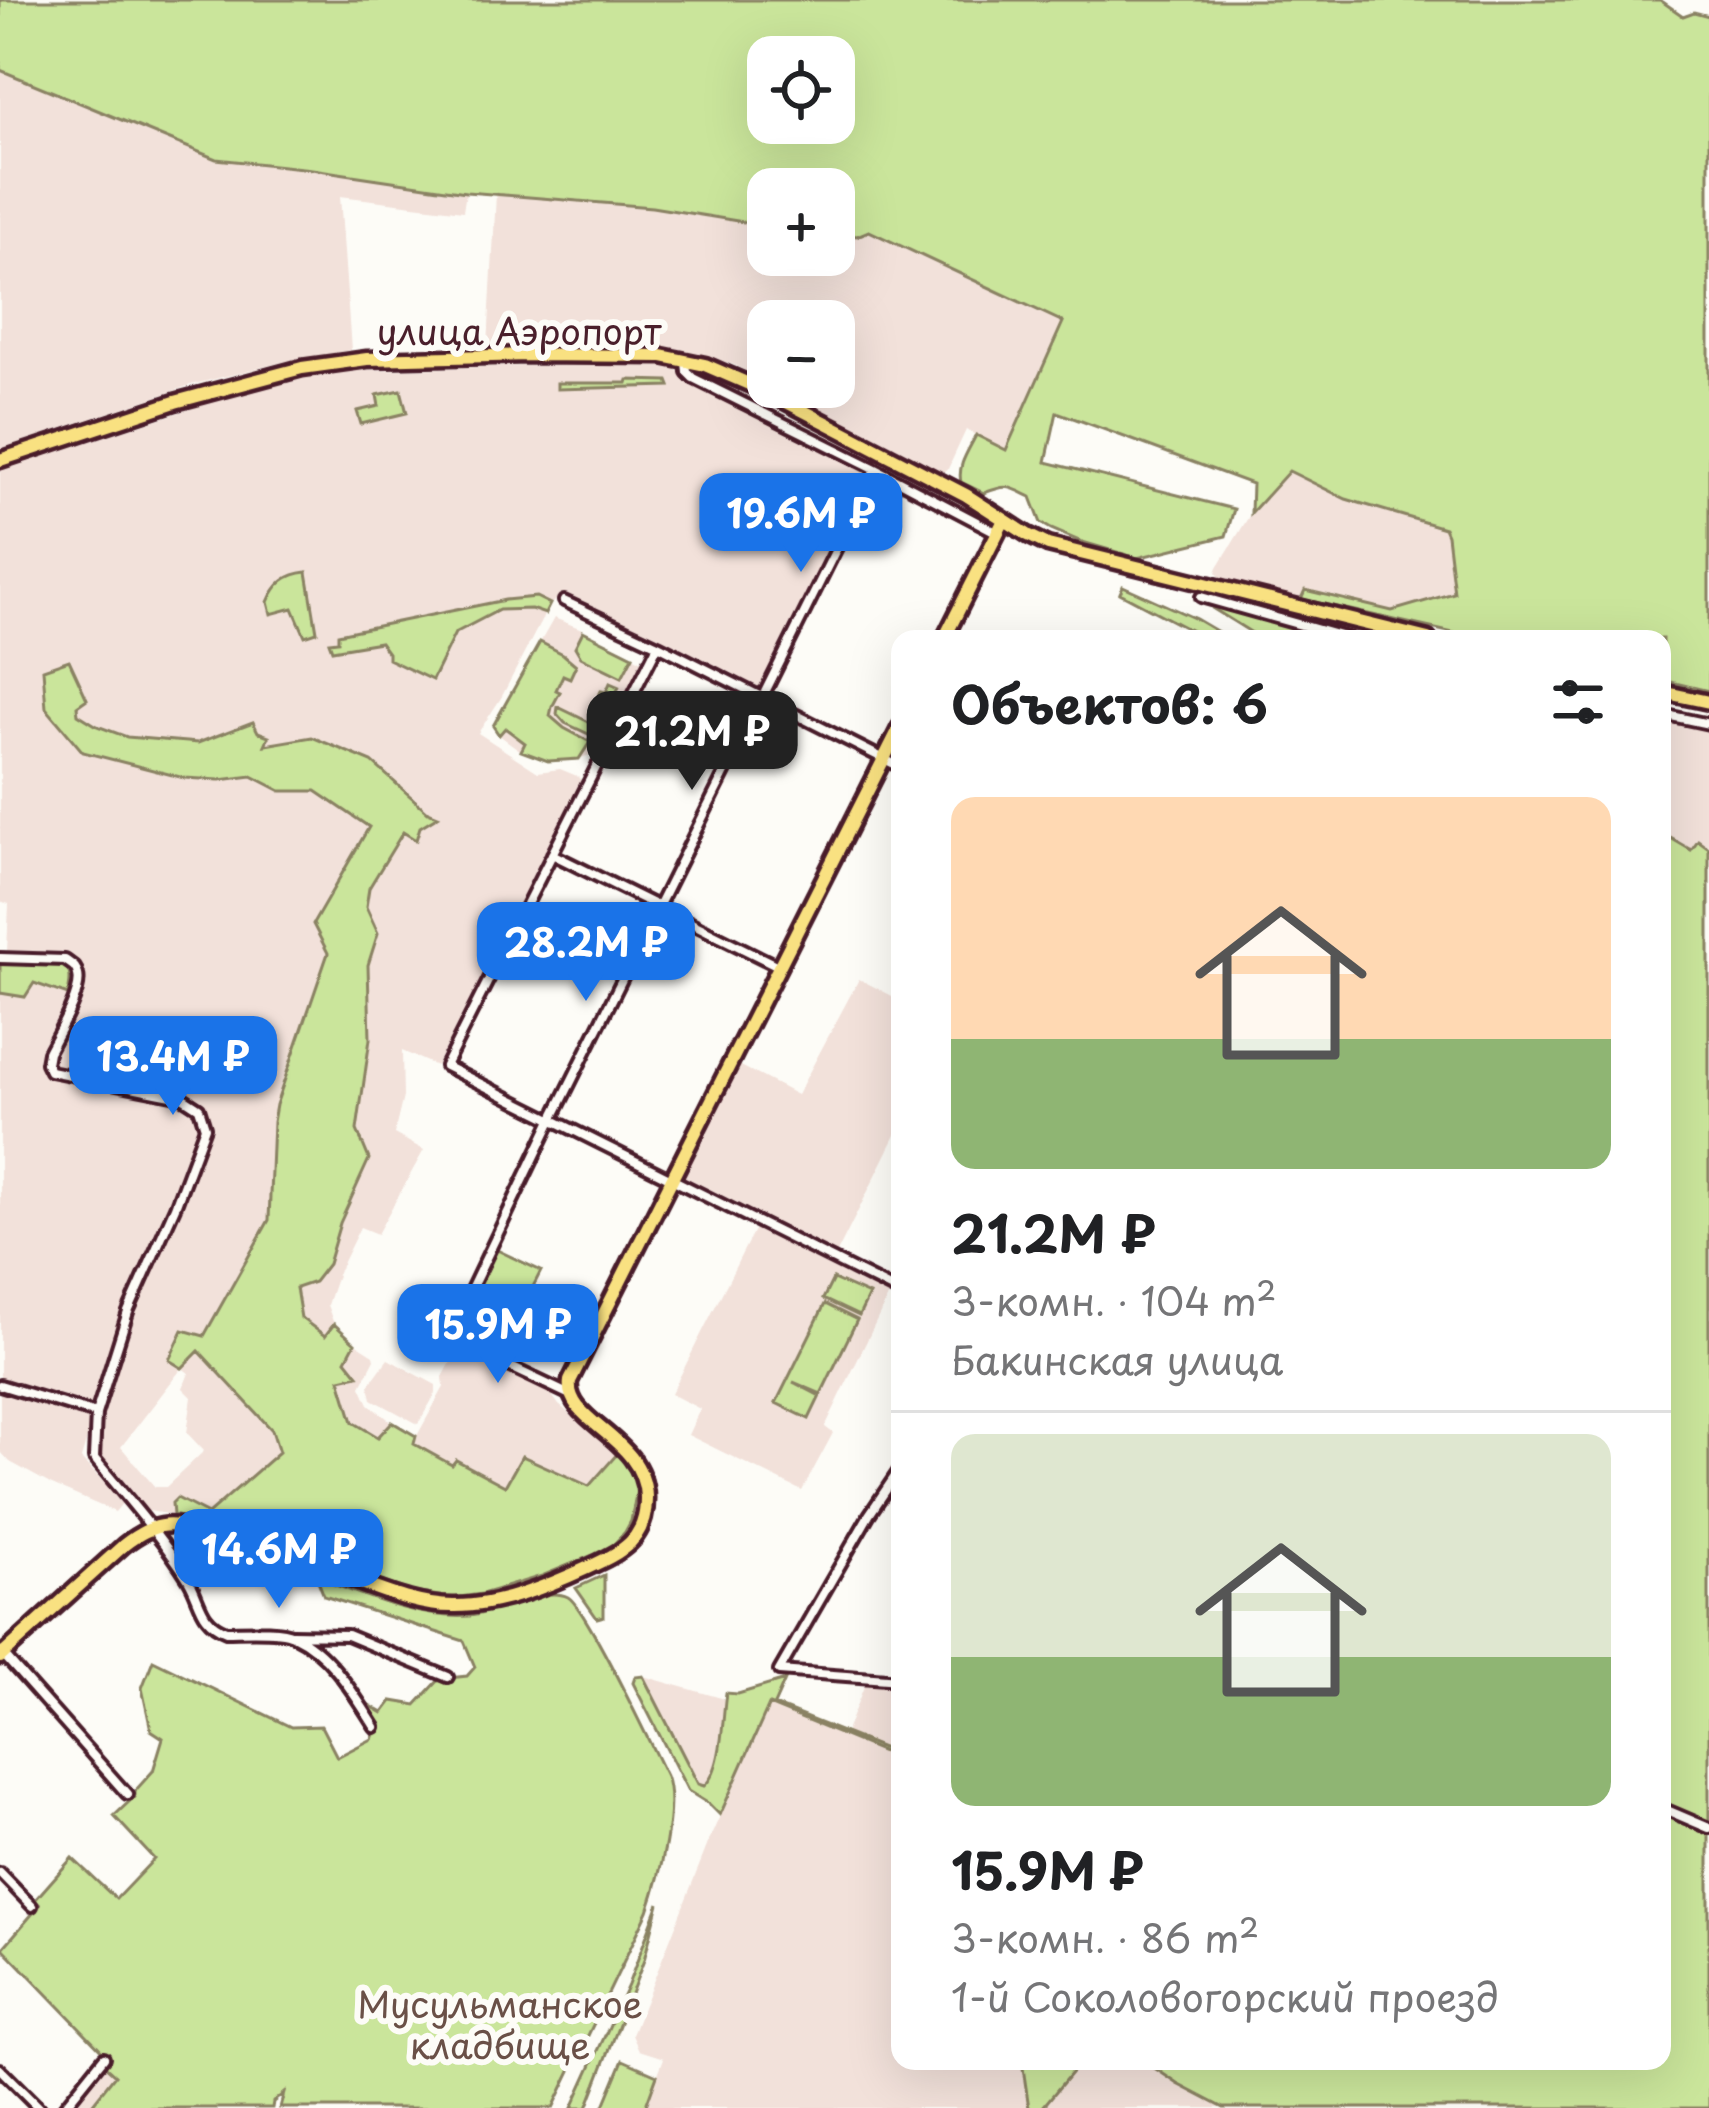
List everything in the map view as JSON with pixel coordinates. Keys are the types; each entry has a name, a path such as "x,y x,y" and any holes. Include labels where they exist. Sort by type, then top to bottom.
{"main road":[{"name":"улица Аэропорт","path":"0,460 175,402 302,368 367,359 497,355 628,354 686,361 728,373 765,391 966,495 1001,526 1068,552 1390,630"},
{"path":"949,630 1001,526"},
{"path":"1671,694 1709,703"},
{"path":"1,1654 124,1545 150,1528 170,1524 435,1605 471,1605 513,1595 575,1574 626,1549 641,1525 646,1501 642,1473 632,1456 580,1411 569,1391 891,745"}],"street":[{"path":"686,361 693,378 1001,526"},
{"path":"569,1391 454,1338 454,1325 876,469"},
{"path":"1201,597 1320,630"},
{"path":"564,601 891,762"},
{"path":"658,645 445,1066 891,1289"},
{"path":"1671,716 1709,724"},
{"path":"552,854 778,966"},
{"path":"0,958 65,960 78,974 79,987 48,1052 50,1071 182,1097 199,1108 205,1127 128,1312 96,1414 94,1457 190,1582 198,1608 217,1628 347,1635 448,1677"},
{"path":"0,1385 96,1414"},
{"path":"891,1482 778,1671 891,1678"},
{"path":"292,1634 320,1652 375,1727"},
{"path":"1,1654 127,1793"},
{"path":"1671,1812 1709,1828"},
{"path":"0,1873 32,1906"},
{"path":"63,2108 104,2057"},
{"path":"0,2069 39,2108"}],"shaded area":[{"path":"0,70 216,159 466,192 463,211 340,196 351,350 191,385 0,449"},
{"path":"496,194 652,207 747,223 747,276 855,276 855,236 868,230 1063,322 1006,451 966,430 943,472 820,408 855,408 855,300 747,300 747,372 675,348 488,346"},
{"path":"644,363 674,368 862,465 868,478 760,689 565,594 550,604 478,733 538,772 560,769 584,783 436,1066 402,1051 403,1097 394,1134 424,1150 377,1234 360,1227 327,1305 334,1324 325,1337 302,1318 296,1288 328,1264 357,1130 370,1039 368,965 378,933 366,907 369,888 404,831 420,827 378,825 276,1105 269,1220 203,1337 169,1360 182,1367 198,1351 272,1430 279,1453 208,1514 172,1503 173,1515 142,1510 96,1454 100,1414 136,1304 125,1300 93,1407 0,1383 0,993 25,997 34,983 68,994 84,991 75,957 7,952 9,904 0,901 0,470 249,390 327,371","holes":["182,1368 189,1373 183,1388 192,1397 187,1433 204,1451 166,1487 155,1487 121,1447"]},
{"path":"1289,471 1346,499 1444,528 1454,594 1392,611 1306,590 1301,599 1221,578 1218,567 1251,513"},
{"path":"554,618 646,663 600,751 579,759 548,761 521,751 493,726"},
{"path":"1671,718 1709,726 1709,848 1698,840 1692,850 1671,838"},
{"path":"859,979 891,995 891,1145 835,1257 683,1182 680,1173 737,1064 797,1095"},
{"path":"756,1226 890,1293 825,1427 833,1433 802,1491 688,1435 700,1409 671,1394"},
{"path":"355,1343 375,1359 361,1386 369,1404 392,1422 378,1437 353,1422 340,1378"},
{"path":"462,1350 548,1390 559,1405 618,1453 589,1486 505,1486 457,1460 453,1466 413,1443 444,1387 443,1377"},
{"path":"388,1359 436,1385 418,1424 372,1399 369,1385"},
{"path":"0,1393 92,1422 81,1459 123,1502 115,1512 10,1462 0,1451"},
{"path":"643,1676 725,1699 711,1782 698,1784"},
{"path":"865,1684 891,1685 891,1752 845,1734"},
{"path":"769,1705 891,1756 891,2070 1023,2070 1029,2108 645,2108 664,2058 639,2050 632,2035"},
{"path":"103,2064 115,2075 89,2108 69,2108"},
{"path":"1074,2070 1157,2070 1224,2108 1042,2108"}],"green space":[{"path":"0,0 1660,0 1683,16 1694,12 1709,16 1709,691 1671,682 1671,630 1440,630 1301,599 1305,590 1392,611 1454,593 1444,528 1346,499 1289,471 1251,513 1252,484 1057,412 1046,462 1234,509 1226,536 1137,558 1051,529 1041,523 1031,497 1017,490 1003,487 984,493 961,482 962,464 976,435 1006,450 1063,322 869,231 855,236 855,168 747,168 747,223 652,207 466,192 216,159 0,70"},
{"path":"668,381 670,386 557,389 557,383"},
{"path":"401,390 407,413 361,424 357,411 379,406 377,395"},
{"path":"307,572 317,632 305,636 293,608 271,614 268,602 283,581"},
{"path":"1123,586 1215,630 1190,630 1120,593"},
{"path":"536,597 550,604 545,614 531,609 499,610 455,633 432,680 388,659 380,642 332,650 329,642 338,641 338,634"},
{"path":"1211,603 1308,630 1247,630"},
{"path":"583,631 633,656 622,677 581,657 575,647"},
{"path":"540,642 576,665 570,678 563,675 550,716 590,742 579,759 548,761 521,751 525,743 505,728 499,735 493,726"},
{"path":"69,660 87,699 77,706 78,714 97,726 127,737 198,743 253,722 258,732 269,736 265,745 312,737 372,762 438,816 420,827 416,840 403,832 369,888 366,907 378,933 368,965 370,1039 357,1130 369,1159 340,1223 328,1264 314,1282 296,1288 301,1318 325,1336 334,1324 355,1343 346,1360 358,1375 340,1379 353,1422 378,1437 392,1422 416,1436 414,1444 505,1486 522,1456 589,1486 618,1453 634,1473 637,1489 631,1521 614,1544 542,1576 452,1598 413,1592 173,1515 172,1503 177,1498 208,1514 279,1452 272,1430 199,1351 182,1368 169,1360 183,1330 204,1336 269,1220 276,1105 328,953 313,924 369,827 316,791 281,791 252,776 184,778 83,752 46,708 43,669"},
{"path":"610,683 619,687 593,736 557,714 558,707 591,723 595,714 591,712"},
{"path":"1671,838 1691,850 1698,840 1709,848 1709,2108 1224,2108 1157,2070 1671,2070"},
{"path":"0,963 63,964 70,974 68,995 34,983 25,997 0,993"},
{"path":"495,1249 541,1271 499,1354 460,1335 458,1325"},
{"path":"833,1279 869,1295 859,1316 823,1299"},
{"path":"825,1304 857,1320 821,1394 793,1382 820,1396 809,1419 776,1403"},
{"path":"604,1575 604,1616 597,1618 576,1588"},
{"name":"Мусульманское кладбище","path":"317,1578 392,1605 450,1616 481,1614 546,1594 568,1597 603,1651 666,1776 668,1824 648,1911 553,2108 280,2108 284,2093 272,2108 89,2108 115,2075 103,2064 108,2057 3,1948 40,1905 35,1900 72,1858 116,1899 154,1859 114,1816 153,1771 163,1738 151,1730 142,1688 153,1660 291,1727 321,1726 337,1757 372,1739 379,1723 364,1702 383,1713 392,1701 416,1705 440,1679 467,1676 475,1667 464,1641 324,1596"},
{"path":"643,1676 698,1784 704,1786 718,1756 726,1693 785,1680 774,1705 891,1755 769,1705 720,1815 688,1791 633,1683 635,1677"},
{"path":"659,1903 644,1960 587,2108 572,2108 628,1985"},
{"path":"623,2060 657,2075 645,2108 603,2108"},
{"path":"1023,2070 1074,2070 1042,2108 1029,2108"}]}
